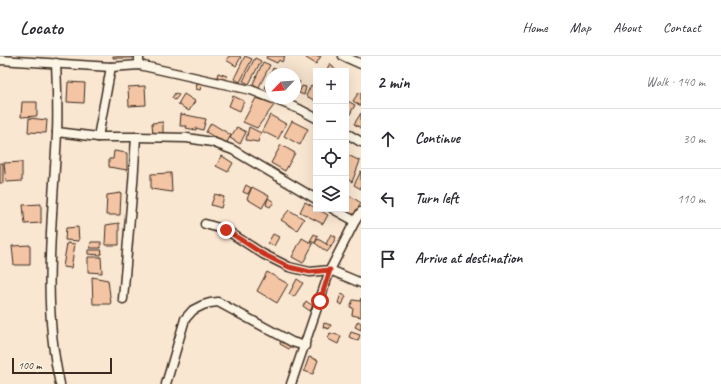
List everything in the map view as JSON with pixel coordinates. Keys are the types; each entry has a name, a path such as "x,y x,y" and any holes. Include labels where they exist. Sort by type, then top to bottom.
{"street":[{"path":"139,56 139,65"},
{"path":"342,56 360,61"},
{"path":"0,60 22,58 56,63 111,67 139,65 251,90 299,109 313,116"},
{"path":"56,63 57,132 52,192 50,311 53,345 60,384"},
{"path":"98,137 111,67"},
{"path":"57,132 98,137 187,138 212,142 233,150 313,197"},
{"path":"349,135 361,142"},
{"path":"123,299 136,137"},
{"path":"338,212 355,221"},
{"path":"291,384 330,270 361,212"},
{"path":"205,224 226,230 263,254 289,267 310,272 330,270 361,283"},
{"path":"166,384 185,319 193,310 210,303 218,302 292,342 305,346"}],"building":[{"path":"113,56 132,56 133,58 113,58"},
{"path":"229,56 241,57 236,66 226,60"},
{"path":"245,56 252,59 240,82 234,79"},
{"path":"267,56 285,56 282,62 279,60 277,63 266,58"},
{"path":"307,56 321,56 316,64 306,58"},
{"path":"255,58 261,61 249,84 243,81"},
{"path":"263,62 270,65 268,68 265,68 265,75 259,87 253,84"},
{"path":"330,63 334,68 328,68"},
{"path":"218,73 227,76 226,80 217,77"},
{"path":"68,82 85,83 84,103 67,102"},
{"path":"197,83 202,84 200,90 196,89"},
{"path":"311,85 313,86 313,100 306,96"},
{"path":"145,86 146,105 129,106 128,87"},
{"path":"302,86 306,87 304,95 301,94"},
{"path":"359,92 361,94 361,106 353,101"},
{"path":"175,93 179,95 175,100 172,98"},
{"path":"184,94 195,101 189,111 178,104"},
{"path":"233,96 244,101 240,111 229,106"},
{"path":"256,98 265,101 265,104 275,104 257,128 243,122"},
{"path":"22,102 37,102 37,116 21,117"},
{"path":"349,102 355,105 349,116"},
{"path":"361,113 361,128 354,124"},
{"path":"181,114 206,119 203,130 180,126"},
{"path":"270,115 286,124 278,139 262,131"},
{"path":"29,118 47,120 46,133 28,132"},
{"path":"292,121 308,129 300,145 284,136"},
{"path":"163,122 163,135 153,135 152,123"},
{"path":"211,123 231,135 226,144 206,132"},
{"path":"237,127 246,132 240,144 230,138"},
{"path":"249,127 261,133 258,142 246,140"},
{"path":"281,145 295,153 285,171 271,163"},
{"path":"114,151 127,153 127,170 109,167 109,159 113,159"},
{"path":"222,156 233,163 228,172 216,166"},
{"path":"349,156 360,161 352,182 349,180"},
{"path":"22,162 22,181 6,182 4,163"},
{"path":"0,163 3,163 3,183 0,183"},
{"path":"361,171 361,189 354,185"},
{"path":"171,173 172,192 151,189 151,174"},
{"path":"246,185 251,188 248,194 243,192"},
{"path":"252,187 269,196 262,208 247,199"},
{"path":"121,193 120,215 106,215 107,195"},
{"path":"215,194 224,197 221,208 211,205"},
{"path":"349,195 361,203 354,216 347,212 349,212"},
{"path":"268,198 274,202 270,207 266,205"},
{"path":"305,202 313,207 313,212 323,212 328,215 323,224 300,212"},
{"path":"41,204 41,223 25,224 23,205"},
{"path":"289,210 304,219 297,230 281,220"},
{"path":"119,223 119,245 105,245 106,225"},
{"path":"78,227 79,241 65,240 66,228"},
{"path":"273,234 279,237 274,246 268,243"},
{"path":"314,234 318,236 315,243 310,241"},
{"path":"331,234 336,237 331,247 326,244"},
{"path":"302,238 313,244 303,263 292,257"},
{"path":"318,239 331,247 327,252 315,243"},
{"path":"91,242 101,242 101,248 90,248"},
{"path":"67,243 75,244 71,268 63,267"},
{"path":"30,245 30,265 14,265 12,246"},
{"path":"88,250 102,250 101,255 88,254"},
{"path":"88,257 101,257 102,273 88,272"},
{"path":"267,272 288,284 277,303 257,291"},
{"path":"92,277 108,280 111,304 93,304"},
{"path":"297,279 303,283 294,297 289,294"},
{"path":"341,294 346,296 342,305 338,303"},
{"path":"361,298 361,317 352,315 353,308 350,307 353,300 360,301"},
{"path":"306,301 313,306 310,311 303,306"},
{"path":"358,321 361,323 361,330 355,327"},
{"path":"324,323 331,325 329,329 323,327"},
{"path":"351,332 360,335 358,341 349,337"},
{"path":"330,333 341,336 338,344 328,339"},
{"path":"281,338 292,343 289,349 280,344"},
{"path":"309,357 318,360 313,374 304,371"}],"route":[{"path":"226,230 263,254 289,267 310,272 330,270 320,301"}]}
